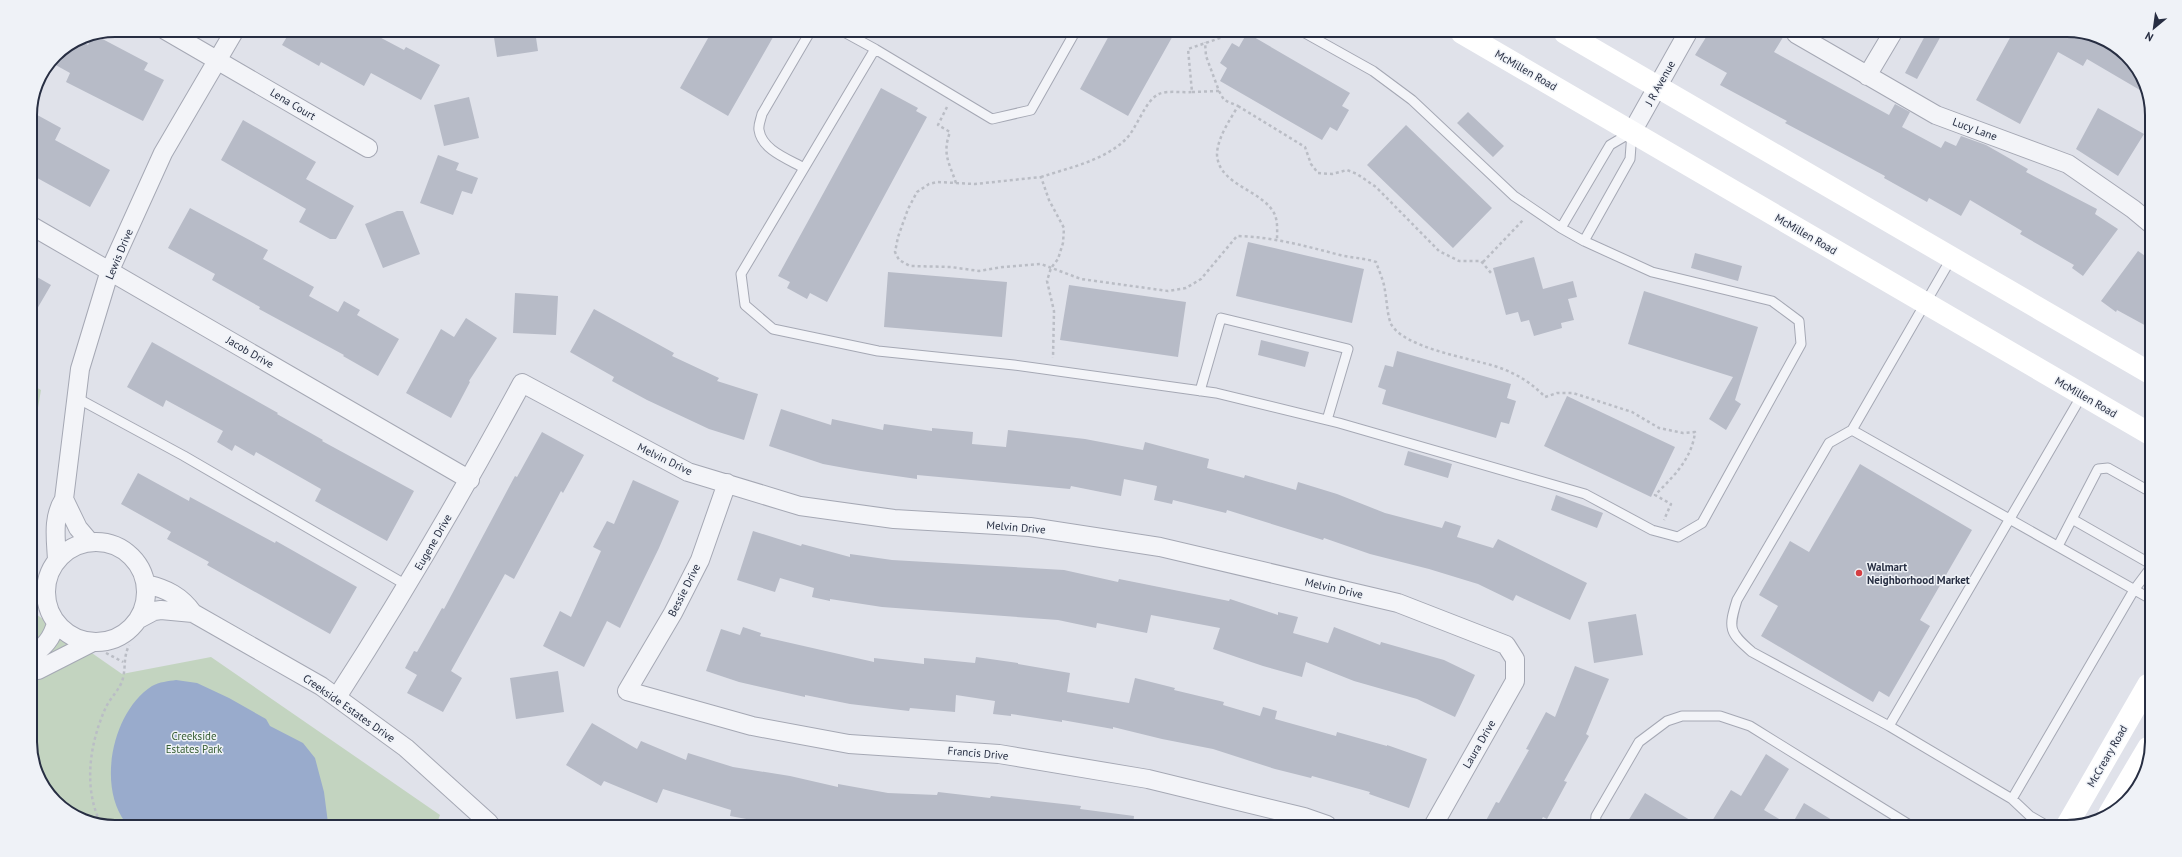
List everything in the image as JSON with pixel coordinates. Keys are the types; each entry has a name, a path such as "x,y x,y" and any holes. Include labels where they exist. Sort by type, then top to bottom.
{"main road":[{"name":"McMillen Road","path":"1469,37 2145,431"},
{"path":"1572,37 1952,256 2145,370"},
{"name":"McCreary Road","path":"2070,820 2145,690"},
{"path":"2116,802 2143,756"}],"street":[{"name":"Lena Court","path":"179,37 368,148"},
{"name":"Lewis Drive","path":"57,560 56,522 58,508 64,499 80,369 110,270 163,153 231,37"},
{"name":"J R Avenue","path":"1632,132 1685,37"},
{"name":"Lucy Lane","path":"1801,37 1936,115 2068,164 2145,219"},
{"path":"1867,76 1890,37"},
{"name":"Jacob Drive","path":"37,229 470,480"},
{"name":"Eugene Drive","path":"337,697 408,586 470,480 522,383"},
{"name":"Melvin Drive","path":"522,383 688,472 800,506 894,519 1030,527 1160,547 1398,603 1506,645 1515,659"},
{"name":"Bessie Drive","path":"627,691 674,613 700,560 727,483"},
{"path":"64,499 78,528 89,541"},
{"path":"37,670 91,643 109,642 125,634 140,619 146,602 146,584 139,565 127,551 114,544 89,541 72,546 64,551 49,570 44,595 48,609 56,623 71,635 91,643"},
{"name":"Creekside Estates Drive","path":"146,584 164,588 185,601 194,613 321,686 337,697 406,748 486,820"},
{"name":"Creekside Estates Drive","path":"140,619 154,611 161,610 194,613"},
{"path":"37,652 46,645 53,634 56,623"},
{"name":"Laura Drive","path":"1436,820 1515,681 1515,659"},
{"name":"Francis Drive","path":"627,691 752,726 849,744 999,754 1148,779 1313,820"}],"lane":[{"path":"804,168 774,151 763,141 759,129 762,114 807,37"},
{"path":"853,37 992,119 1031,110 1072,37"},
{"path":"875,49 741,274 745,305 773,329 878,351 1053,370 1216,393 1327,420 1585,494 1659,532 1678,538 1702,523 1801,344 1799,322 1772,301 1652,272 1584,241 1561,228 1514,196 1412,100 1373,71 1312,37"},
{"path":"1561,228 1610,145 1632,132"},
{"path":"1584,241 1630,160 1632,132"},
{"path":"1952,256 1852,430 1829,443 1737,600 1731,622 1736,638 1752,652 1889,726 2012,800 2030,816 2037,820"},
{"path":"1200,391 1221,318 1348,349 1327,420"},
{"path":"1889,726 2082,395"},
{"path":"76,398 184,456 408,586"},
{"path":"1852,430 2010,518 2145,596"},
{"path":"2058,546 2098,469 2103,467 2108,468 2145,489"},
{"path":"2072,519 2145,561"},
{"path":"2012,800 2134,590 2145,575"},
{"path":"1596,820 1596,816 1639,742 1667,721 1682,716 1720,716 1750,726 1897,820"}],"path":[{"path":"1192,92 1188,49 1223,37"},
{"path":"1205,42 1206,56 1219,91 1224,100 1238,106 1305,147 1311,164 1318,172 1332,174 1347,170 1376,187 1439,251 1459,261 1481,260 1491,273"},
{"path":"1219,91 1160,94 1152,98 1125,140 1107,152 1081,164 1041,176 975,184 937,182 929,184 917,192 908,209 898,237 895,252 899,260 910,266 951,267 979,271 1041,264 1081,279 1168,291 1186,288 1201,279 1237,236 1277,240 1376,262 1385,290 1392,325 1406,337 1425,346 1459,358 1492,365 1519,376 1535,387 1545,397 1557,393 1573,393 1632,412 1659,428 1683,433 1694,432 1687,458 1674,476 1655,495 1671,504 1659,532"},
{"path":"953,96 938,125 950,132 945,145 947,159 956,183"},
{"path":"1238,106 1223,133 1217,154 1222,170 1267,204 1275,215 1278,228 1277,240"},
{"path":"1041,176 1049,200 1064,228 1063,243 1058,259 1051,268 1047,281 1054,311 1053,370"},
{"path":"1483,262 1508,233 1534,209"},
{"path":"99,818 91,793 90,766 93,743 99,722 123,678 123,662 129,645"},
{"path":"106,653 123,662"}],"green space":[{"path":"37,388 41,390 37,414"},
{"name":"Creekside Estates Park","path":"37,615 122,674 211,657 440,815 438,820 115,820 90,816 76,810 60,797 50,785 41,767 37,747"}],"water":[{"path":"176,680 197,683 229,698 266,719 270,726 303,743 315,758 324,792 328,820 124,820 117,806 112,788 111,769 113,749 127,712 138,697 152,686"}],"building":[{"path":"287,37 379,37 404,50 406,47 440,65 421,100 371,73 364,86 321,62 319,66 282,45"},
{"path":"494,37 536,37 538,51 497,57"},
{"path":"709,37 773,37 728,116 680,88"},
{"path":"1108,37 1172,37 1128,116 1080,89"},
{"path":"1245,37 1254,37 1350,93 1342,106 1349,110 1337,131 1330,127 1322,140 1220,81 1227,68 1220,63 1232,43 1239,47"},
{"path":"1706,37 1783,37 1774,52 1889,115 1895,104 1910,112 1902,127 1941,148 1945,141 1956,146 1961,136 1986,145 2028,169 2026,172 2097,209 2095,214 2118,229 2083,276 2072,268 2074,265 2020,234 2022,231 1970,200 1961,216 1929,198 1927,202 1884,178 1885,176 1785,123 1787,121 1720,85 1727,73 1695,55"},
{"path":"1924,37 1940,37 1917,79 1905,73"},
{"path":"2010,37 2067,37 2092,41 2110,50 2122,60 2135,76 2141,91 2087,59 2083,66 2058,52 2020,124 1976,100"},
{"path":"102,39 148,63 144,70 164,80 143,121 66,82 70,73 55,65 72,50 85,43 88,45 90,42"},
{"path":"881,88 918,108 916,111 927,117 827,302 810,293 807,299 787,288 790,282 778,276"},
{"path":"469,97 479,138 444,146 434,105"},
{"path":"2098,108 2144,134 2118,176 2076,149"},
{"path":"1468,112 1504,146 1493,157 1457,123"},
{"path":"37,115 61,128 55,140 110,170 90,207 37,178"},
{"path":"243,120 316,162 306,179 354,206 336,239 330,239 299,222 306,209 221,160"},
{"path":"1406,125 1492,208 1453,248 1367,165"},
{"path":"438,155 459,163 456,170 478,178 472,194 462,191 453,215 420,203"},
{"path":"190,208 268,250 263,259 314,287 309,296 338,312 344,301 360,310 357,315 399,339 378,376 343,356 344,355 259,309 260,307 212,280 215,274 168,248"},
{"path":"397,211 403,211 420,254 383,268 365,224"},
{"path":"1248,242 1364,269 1352,323 1236,296"},
{"path":"2138,251 2145,256 2145,325 2117,310 2116,312 2101,301"},
{"path":"1695,253 1742,266 1738,281 1691,268"},
{"path":"1534,257 1543,289 1573,281 1577,297 1568,299 1574,320 1561,323 1562,328 1534,336 1529,320 1521,322 1518,312 1506,315 1493,268"},
{"path":"888,272 1007,282 1002,337 884,327"},
{"path":"37,277 51,285 37,309"},
{"path":"1069,285 1186,302 1178,357 1060,340"},
{"path":"1644,291 1758,327 1735,400 1741,404 1726,430 1709,419 1733,377 1628,344"},
{"path":"515,293 558,296 556,335 513,333"},
{"path":"594,309 674,353 672,356 719,378 717,381 758,394 744,440 709,429 647,400 612,381 614,377 570,352"},
{"path":"466,318 497,338 469,381 470,382 451,418 406,393 441,329 454,337"},
{"path":"1261,340 1309,352 1305,367 1258,355"},
{"path":"152,342 278,413 277,414 323,440 322,441 414,491 387,541 315,501 321,489 256,452 254,456 235,445 232,451 217,442 223,431 166,400 163,407 127,387"},
{"path":"1397,351 1511,384 1507,398 1516,401 1509,424 1501,422 1496,438 1382,404 1386,390 1378,387 1385,365 1393,367"},
{"path":"1567,396 1675,447 1651,497 1544,446"},
{"path":"781,409 831,425 832,419 883,430 884,424 932,431 932,428 973,432 972,444 1006,447 1008,430 1085,439 1143,450 1145,442 1209,459 1207,468 1244,478 1245,475 1296,490 1298,482 1337,494 1385,513 1442,528 1445,521 1461,526 1457,537 1493,548 1498,539 1587,583 1570,620 1516,595 1513,601 1478,584 1429,569 1370,554 1324,538 1323,540 1227,510 1226,513 1173,500 1172,504 1154,500 1157,486 1124,479 1121,496 1071,486 1070,489 917,475 917,479 823,464 769,446"},
{"path":"542,432 584,455 563,493 561,491 514,579 505,574 451,671 462,678 443,712 407,693 417,675 405,668 414,651 417,652 442,608 444,609 515,476 517,477"},
{"path":"1408,451 1452,464 1448,478 1404,465"},
{"name":"Walmart Neighborhood Market","path":"1860,464 1972,530 1920,620 1930,626 1889,697 1879,691 1873,702 1761,636 1778,606 1759,595 1790,541 1809,552"},
{"path":"138,473 189,501 190,497 275,543 276,541 357,587 330,634 207,565 209,562 167,539 171,532 121,504"},
{"path":"633,480 679,501 659,548 620,628 607,621 584,667 543,646 560,611 571,617 601,551 593,547 607,521 614,524"},
{"path":"1556,495 1603,513 1597,528 1551,510"},
{"path":"753,531 801,546 802,544 850,557 850,554 892,560 1064,570 1118,582 1119,579 1229,601 1230,599 1278,615 1278,612 1298,617 1293,633 1328,643 1334,627 1380,645 1381,642 1444,660 1475,675 1455,717 1417,699 1354,681 1306,662 1302,677 1263,666 1213,649 1220,628 1151,615 1147,633 1097,623 1096,628 1058,620 882,607 830,599 830,601 812,597 814,588 780,578 775,592 737,580"},
{"path":"1636,614 1643,655 1594,663 1588,622"},
{"path":"743,627 761,633 760,636 874,662 874,658 924,664 924,658 975,663 976,657 1070,673 1067,692 1129,703 1135,678 1175,688 1174,690 1224,702 1223,705 1260,716 1263,707 1277,711 1275,719 1336,736 1337,732 1387,745 1427,759 1409,808 1369,794 1370,792 1312,776 1311,778 1275,769 1213,749 1113,727 1113,729 1062,720 1062,722 1011,714 1011,716 993,714 995,701 956,695 955,712 910,708 909,711 850,704 805,695 805,697 739,682 706,671 721,629 740,635"},
{"path":"1575,666 1609,679 1586,734 1589,736 1564,781 1567,782 1547,819 1543,817 1541,820 1486,820 1496,802 1499,803 1529,750 1526,749 1546,712 1555,717"},
{"path":"558,671 564,712 516,719 510,678"},
{"path":"592,723 637,749 641,741 686,760 688,753 733,767 790,776 838,787 838,784 888,793 937,795 938,792 990,798 991,796 1081,806 1080,809 1134,816 1134,820 752,820 730,816 731,810 663,789 657,803 604,781 601,786 566,765"},
{"path":"1766,754 1789,769 1764,810 1781,820 1713,820 1731,790 1741,796"},
{"path":"1645,793 1690,820 1629,820"},
{"path":"1804,803 1832,820 1794,820"}],"place":[{"name":"Walmart Neighborhood Market","path":"1859,573"}]}
